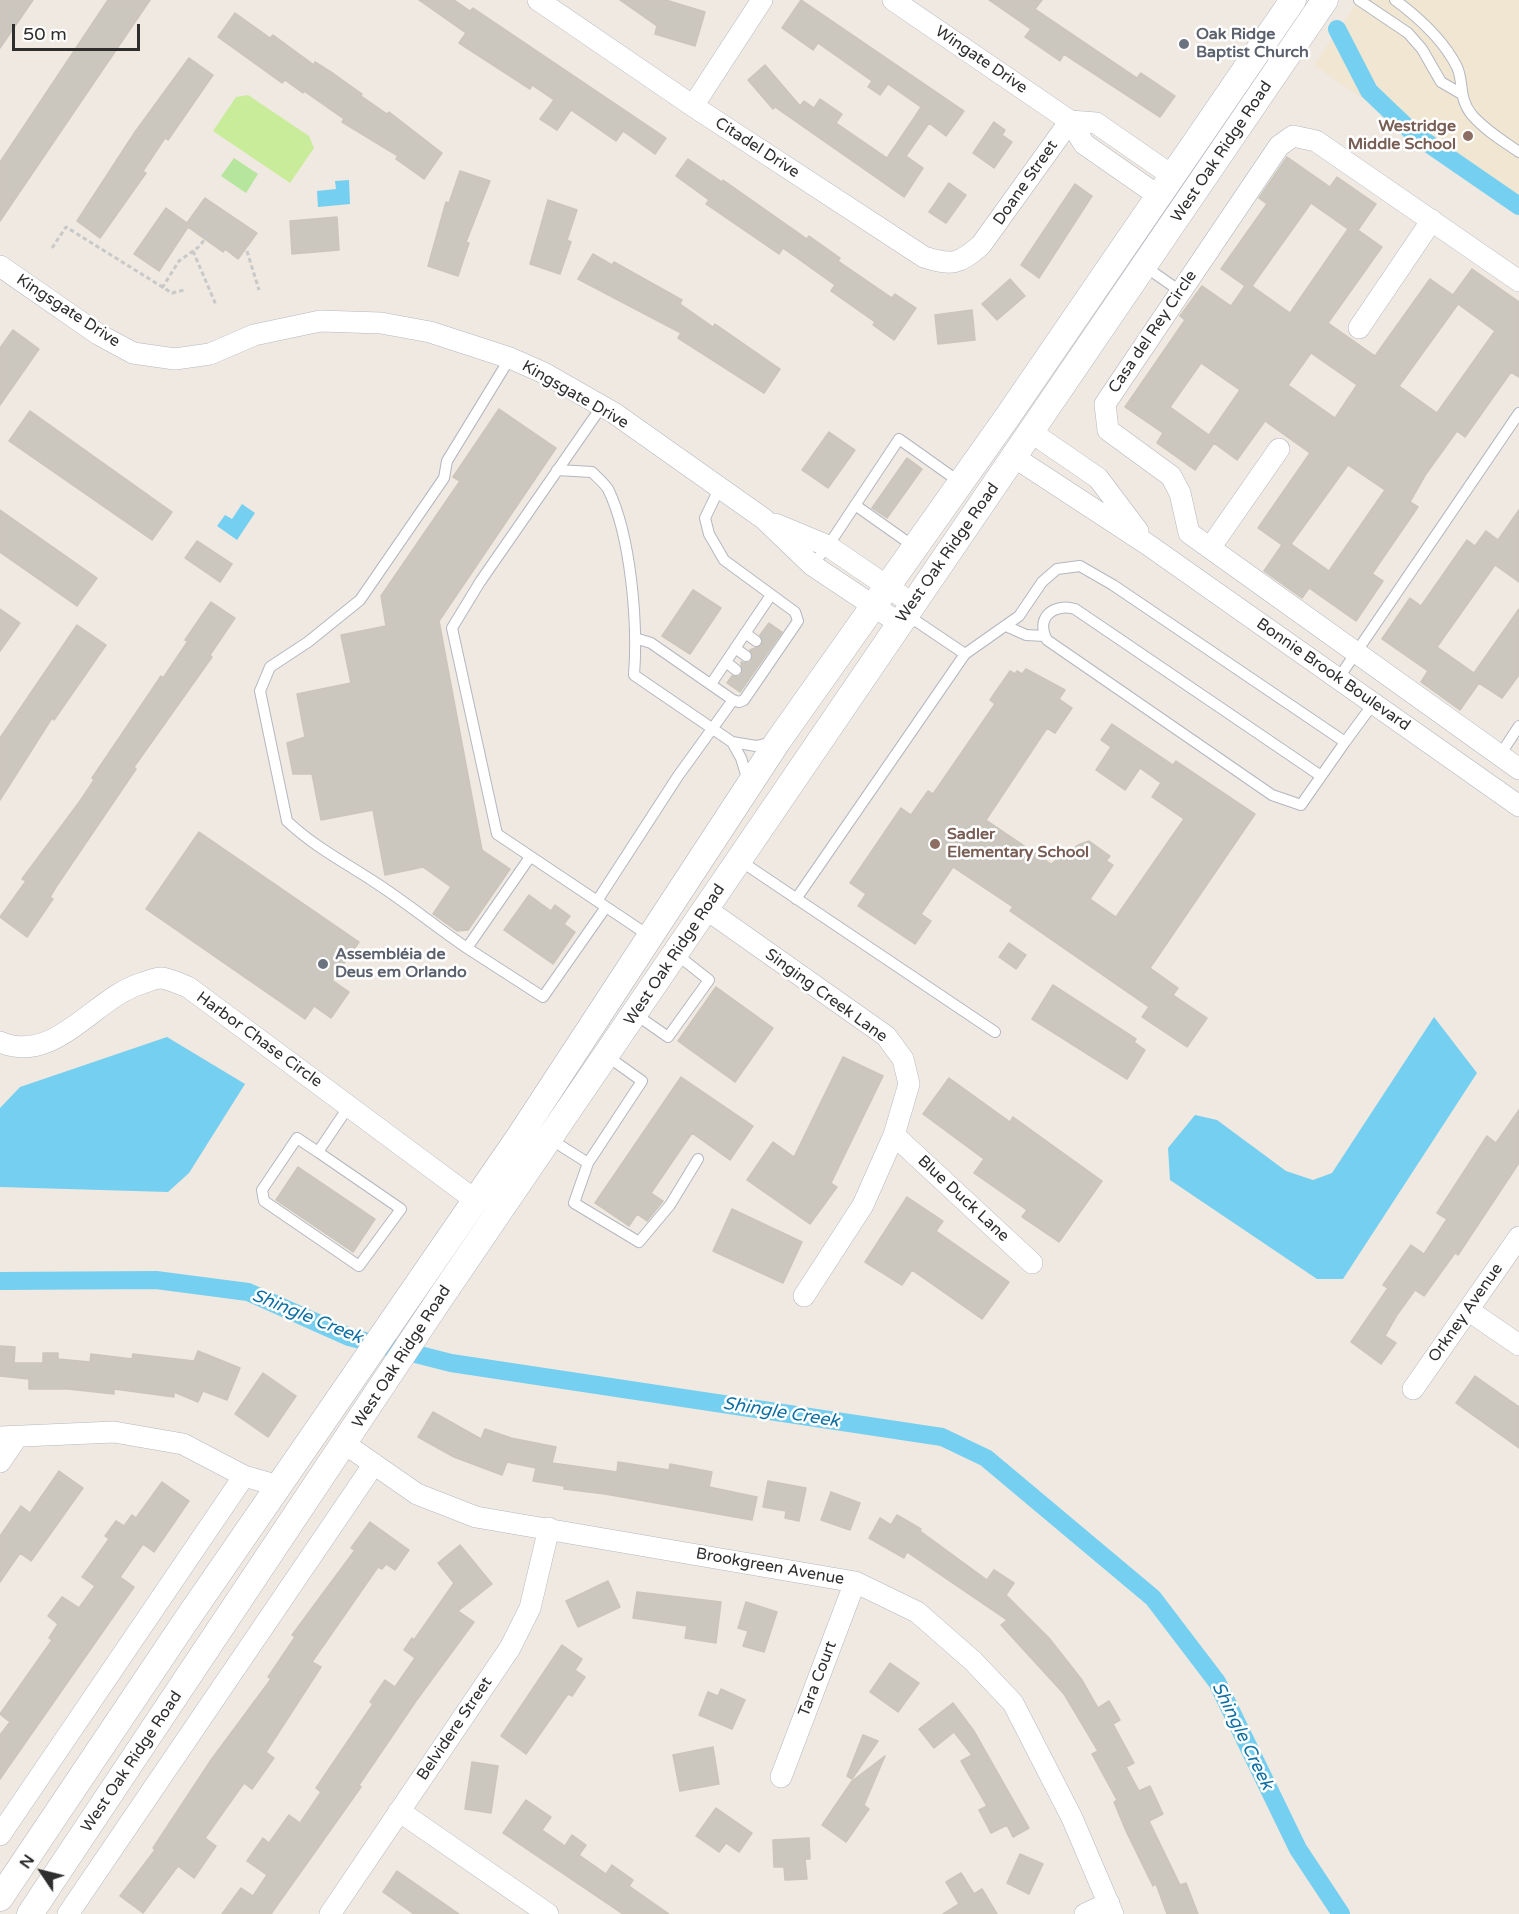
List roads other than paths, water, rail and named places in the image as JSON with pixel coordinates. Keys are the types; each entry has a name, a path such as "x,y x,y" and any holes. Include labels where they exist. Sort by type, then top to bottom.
{"street":[{"name":"Citadel Drive","path":"538,0 693,106 924,257 945,264 963,260 981,245"},
{"path":"693,106 762,0"},
{"name":"Wingate Drive","path":"893,0 1070,121 1096,123 1167,187"},
{"name":"West Oak Ridge Road","path":"30,1914 432,1311 487,1208 651,937 748,785 1167,187 1293,0"},
{"name":"West Oak Ridge Road","path":"0,1898 402,1306 550,1139 739,860 909,616 1014,457 1325,0"},
{"name":"Doane Street","path":"981,245 1070,121"},
{"name":"Casa del Rey Circle","path":"1519,281 1316,141 1293,136 1278,146 1105,404 1108,430 1171,476 1180,493 1189,533 1519,769"},
{"path":"1101,329 1108,292 1176,194 1178,181 1167,187"},
{"path":"1359,328 1432,220"},
{"name":"Kingsgate Drive","path":"0,266 98,334 133,353 175,358 210,354 254,335 320,321 381,323 430,332 510,358 544,373 602,406 764,519 812,565 880,596"},
{"path":"1014,457 1009,452 1009,439 1074,341 1080,312"},
{"name":"Bonnie Brook Boulevard","path":"1031,432 1098,478 1147,544"},
{"path":"1210,548 1279,449"},
{"name":"Bonnie Brook Boulevard","path":"1014,457 1147,544 1519,806"},
{"name":"Kingsgate Drive","path":"764,519 828,546 880,596 909,616"},
{"path":"739,860 736,840 784,771 794,717"},
{"name":"Singing Creek Lane","path":"706,909 886,1036 903,1059 909,1084 894,1135 863,1205 804,1296"},
{"path":"610,1051 610,1024 661,950 651,937"},
{"name":"Harbor Chase Circle","path":"0,1042 9,1046 38,1046 73,1029 100,1004 128,987 160,978 188,987 487,1208"},
{"name":"Blue Duck Lane","path":"894,1135 1032,1263"},
{"name":"Orkney Avenue","path":"1413,1389 1519,1237"},
{"path":"1468,1310 1519,1345"},
{"path":"345,1444 335,1433 384,1357 384,1331"},
{"path":"0,1462 9,1437 114,1432 183,1444 244,1476 279,1486 286,1495 286,1502 180,1656 174,1699"},
{"name":"Brookgreen Avenue","path":"345,1444 417,1494 476,1517 855,1582 917,1612 973,1661 1013,1703 1072,1818 1111,1908"},
{"path":"68,1914 374,1464"},
{"path":"0,1835 244,1476"},
{"name":"Belvidere Street","path":"330,1914 510,1648 530,1608 549,1528"},
{"name":"Tara Court","path":"781,1777 855,1582"},
{"path":"399,1811 548,1914"},
{"path":"1085,1914 1111,1908"}],"lane":[{"path":"1359,0 1408,33 1422,50 1441,82 1460,93"},
{"path":"1395,0 1423,24 1458,69 1460,93 1471,114 1492,133 1519,152"},
{"path":"1144,266 1180,291"},
{"path":"510,358 447,461 444,478 360,600 308,642 270,667 260,691 287,821 302,835 379,885 421,918 543,997 602,904 678,776 733,700"},
{"path":"602,406 480,582 452,628 497,834 651,937"},
{"path":"1338,679 1519,413"},
{"path":"812,565 828,546 899,439 961,483"},
{"path":"557,470 592,472 607,488 626,545 635,638 634,675 732,742 756,746 778,741"},
{"path":"635,638 651,643 739,702 744,700 753,681 798,621 798,616 724,560 709,534 705,518 719,489"},
{"path":"855,505 916,548"},
{"path":"796,899 965,654 1019,616 1042,582 1057,569 1080,566 1113,585 1345,742"},
{"path":"711,684 771,595"},
{"path":"1045,636 1044,625 1053,608 1064,606 1075,609 1321,776"},
{"path":"909,616 965,654"},
{"path":"1006,626 1026,635 1045,636 1272,795 1301,805 1373,704"},
{"path":"746,633 756,641"},
{"path":"735,648 746,656"},
{"path":"726,662 736,670"},
{"path":"1500,755 1519,726"},
{"path":"732,742 747,773 748,785"},
{"path":"467,948 530,857"},
{"path":"739,860 995,1032"},
{"path":"635,1014 669,1037 709,980 676,954"},
{"path":"610,1051 642,1081 588,1163 574,1203 639,1242 670,1205 698,1159"},
{"path":"318,1152 349,1106"},
{"path":"297,1138 318,1152 401,1209 359,1266 264,1201 262,1190 297,1138"},
{"path":"550,1139 588,1163"}],"water":[{"path":"349,180 350,204 318,207 317,191 336,189 335,181"},
{"path":"242,504 255,513 237,540 217,526 225,515 232,519"},
{"path":"1434,1017 1477,1073 1343,1279 1317,1279 1170,1180 1168,1148 1195,1115 1217,1120 1286,1171 1313,1180 1332,1173"},
{"path":"167,1037 245,1084 189,1173 168,1192 0,1187 0,1108 20,1087"}],"waterway":[{"path":"1337,29 1369,91 1413,133 1519,206"},
{"name":"Shingle Creek","path":"0,1281 156,1280 248,1292 349,1337 451,1363 942,1437 986,1458 1153,1598 1217,1682 1298,1849 1341,1914"}],"place":[{"name":"Oak Ridge Baptist Church","path":"1184,44"},
{"name":"Westridge Middle School","path":"1468,136"},
{"name":"Sadler Elementary School","path":"935,844"},
{"name":"Assembléia de Deus em Orlando","path":"323,964"}]}
